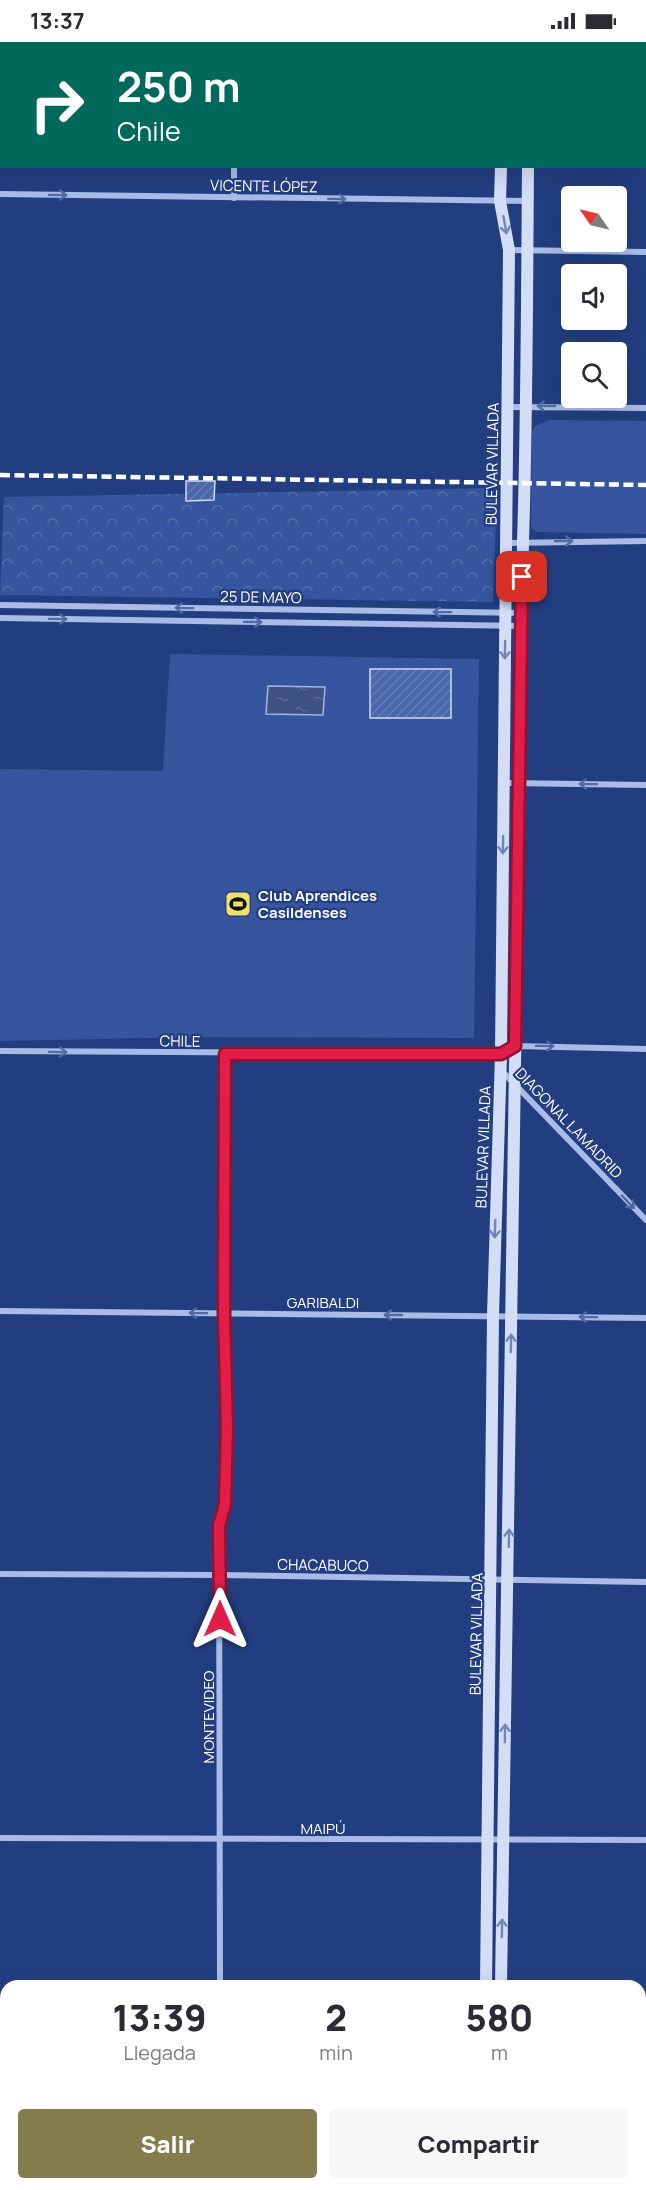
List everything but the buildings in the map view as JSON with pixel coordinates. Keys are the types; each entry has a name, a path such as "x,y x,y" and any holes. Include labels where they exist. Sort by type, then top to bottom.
{"main road":[{"name":"BULEVAR VILLADA","path":"486,1980 493,1316 501,1054 509,250 500,201 501,168"},
{"name":"BULEVAR VILLADA","path":"501,1980 521,626 527,406 528,168"}],"street":[{"path":"234,168 234,198"},
{"name":"VICENTE LÓPEZ","path":"0,194 528,201"},
{"path":"509,250 646,252"},
{"path":"507,407 646,408"},
{"path":"506,543 646,541"},
{"name":"25 DE MAYO","path":"0,605 505,619 521,626"},
{"name":"25 DE MAYO","path":"0,618 505,619 522,613"},
{"path":"503,783 646,785"},
{"path":"515,1046 646,1049"},
{"name":"CHILE","path":"0,1051 501,1054 515,1046"},
{"name":"MONTEVIDEO","path":"220,1980 219,1525 225,1504 227,1428 224,1313 225,1054"},
{"name":"DIAGONAL LAMADRID","path":"500,1069 646,1220"},
{"name":"GARIBALDI","path":"0,1311 646,1318"},
{"name":"CHACABUCO","path":"0,1574 646,1582"},
{"name":"MAIPÚ","path":"0,1838 646,1840"}],"green space":[{"path":"549,420 646,421 646,534 537,532 531,528 532,432 535,426"},
{"path":"497,488 493,602 0,595 4,497"},
{"name":"Club Aprendices Casildenses","path":"170,654 479,659 474,1038 197,1037 0,1041 0,769 163,771"}],"water":[{"path":"268,686 325,687 323,715 266,714"}],"railway":[{"path":"0,475 646,485"}],"place":[{"name":"Club Aprendices Casildenses","path":"238,904"}],"route":[{"path":"220,1619 219,1525 225,1504 227,1428 224,1313 225,1054 501,1054 515,1046 522,577"}]}
